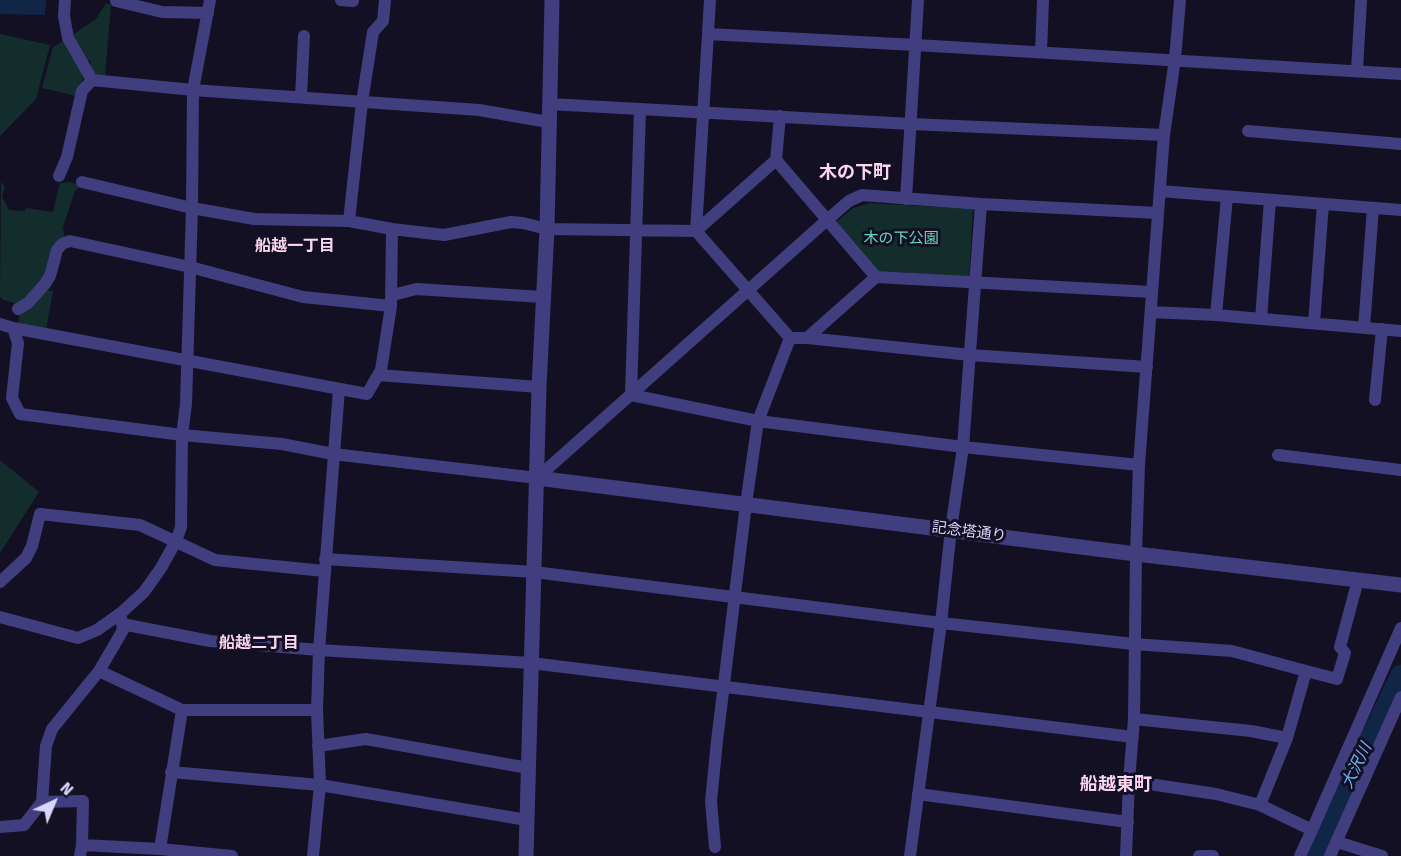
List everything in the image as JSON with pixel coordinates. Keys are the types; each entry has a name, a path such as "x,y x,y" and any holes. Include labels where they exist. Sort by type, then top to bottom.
{"street":[{"path":"65,0 64,16 68,38 92,80"},
{"path":"349,221 362,102 373,32 383,21 385,0"},
{"path":"526,856 539,387 547,229 552,0"},
{"path":"710,0 696,231 747,292 790,338 970,355 1147,367"},
{"path":"906,199 918,0"},
{"path":"1041,52 1043,0"},
{"path":"1126,856 1134,719 1139,465 1164,135 1175,59 1180,0"},
{"path":"1357,70 1361,0"},
{"path":"0,617 78,638 97,630 121,618 144,592 161,568 181,527 194,90 209,6 162,12 116,1"},
{"path":"708,34 1175,59 1401,74"},
{"path":"301,97 304,36"},
{"path":"92,80 194,90 479,110 548,122"},
{"path":"59,176 67,157 82,91 92,80"},
{"path":"549,104 1164,135"},
{"path":"631,395 640,109"},
{"path":"82,183 192,208 255,219 349,221 444,235 511,222 547,229 696,231 776,160 780,116"},
{"path":"1248,131 1401,144"},
{"path":"776,160 876,277"},
{"path":"1160,191 1401,210"},
{"path":"13,328 18,343 12,398 20,414 182,435 282,444 333,454 537,478 827,220 849,201 862,195 1158,213"},
{"path":"1216,315 1227,197"},
{"path":"1261,319 1270,200"},
{"path":"910,856 963,447 981,204"},
{"path":"1314,323 1323,204"},
{"path":"1364,328 1373,208"},
{"path":"0,324 367,394 381,370 392,301 392,229"},
{"path":"18,309 28,303 45,284 50,276 57,250 62,244 70,241 190,267 303,297 392,301 416,289 543,297"},
{"path":"807,338 876,277 1152,292"},
{"path":"1151,312 1401,330"},
{"path":"1375,399 1382,329"},
{"path":"715,847 711,801 723,686 758,421 790,338"},
{"path":"378,375 539,387"},
{"path":"314,856 320,785 317,710 319,650 339,390"},
{"path":"631,395 758,421 963,447 1139,465"},
{"path":"1278,454 1401,470"},
{"name":"記念塔通り","path":"537,478 1136,554 1401,585"},
{"path":"0,582 26,558 32,546 40,514 140,525 215,560 534,572 941,623 1134,644 1232,651 1337,679 1345,653 1340,647 1358,580"},
{"path":"121,618 210,641 531,663 1133,737"},
{"path":"0,827 24,825 42,802 46,746 52,729 99,671 118,641 123,630 121,618"},
{"path":"1300,856 1401,628"},
{"path":"99,671 182,711 317,710"},
{"path":"1260,805 1287,738 1306,671"},
{"path":"1330,856 1401,697"},
{"path":"160,849 182,711"},
{"path":"1134,719 1251,731 1287,738"},
{"path":"318,746 366,739 528,768"},
{"path":"171,771 320,785 527,820"},
{"path":"1129,781 1216,794 1260,805 1312,830"},
{"path":"918,794 1128,822"},
{"path":"42,802 83,801 81,851 160,849 232,856"},
{"path":"1337,842 1383,856"}],"green space":[{"path":"106,3 111,5 105,77 92,74 91,61 83,59 71,36 96,19"},
{"path":"0,34 50,45 36,99 0,136"},
{"path":"65,40 69,52 84,75 76,96 42,88 53,47"},
{"path":"1,182 5,186 2,197 9,210 25,211 26,208 53,212 60,183 70,182 80,186 75,191 63,227 65,237 47,277 20,305 0,297"},
{"name":"木の下公園","path":"870,203 973,209 969,277 877,271 836,222 853,208"},
{"path":"44,290 53,291 46,330 18,323 20,312"},
{"path":"0,460 39,492 0,553"}],"water":[{"path":"0,0 46,0 45,15 0,14"}],"waterway":[{"name":"大沢川","path":"1314,856 1401,675"}],"district":[{"name":"木の下町","path":"855,173"},
{"name":"船越一丁目","path":"295,247"},
{"name":"船越二丁目","path":"259,644"},
{"name":"船越東町","path":"1116,785"}]}
